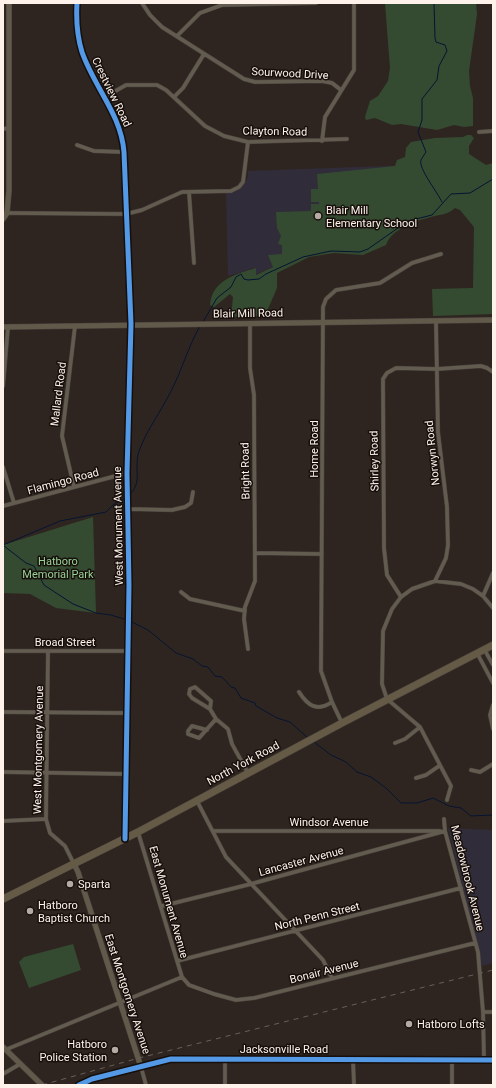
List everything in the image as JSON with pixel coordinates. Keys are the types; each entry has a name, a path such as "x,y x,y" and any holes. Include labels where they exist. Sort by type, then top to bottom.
{"highway":[{"name":"North York Road","path":"3,899 138,832 307,741 493,645"}],"main road":[{"path":"3,220 6,213 9,192 10,128 6,55 9,3"},
{"name":"Blair Mill Road","path":"5,327 493,320"},
{"name":"East Montgomery Avenue","path":"74,864 78,872 121,1002 141,1067"},
{"path":"4,1048 42,1085"},
{"name":"Jacksonville Road","path":"79,1085 92,1079 171,1059 493,1060"}],"street":[{"name":"Crestview Road","path":"76,3 76,24 82,53 121,130 124,152 126,214"},
{"name":"Sourwood Drive","path":"142,3 154,20 204,54 247,80 255,82 327,82 341,90"},
{"path":"177,36 200,13 217,7 316,3"},
{"path":"322,141 325,116 353,73 355,66 354,3"},
{"path":"174,97 183,88 204,54"},
{"name":"Clayton Road","path":"105,98 126,85 161,86 197,120 214,131 248,142 322,141 347,139"},
{"path":"3,128 10,128"},
{"path":"479,132 493,131"},
{"path":"6,213 126,214 142,210 176,195 188,192 232,191 239,187 243,182 248,142"},
{"path":"77,145 94,151 124,152"},
{"path":"188,192 194,263"},
{"name":"West Monument Avenue","path":"125,838 127,774 126,713 129,509 127,473 131,324 126,214"},
{"name":"Home Road","path":"342,723 332,702 321,671 323,307 326,299 336,290 380,283 412,264 441,254"},
{"name":"Norwyn Road","path":"435,581 446,558 448,545 447,507 438,432 436,322"},
{"name":"Bright Road","path":"244,611 255,581 254,395 250,368 250,323"},
{"name":"Mallard Road","path":"74,487 62,436 75,326"},
{"path":"3,386 5,327"},
{"name":"Shirley Road","path":"401,598 388,574 384,548 383,382 387,373 396,368 437,369 481,366 488,368 493,372"},
{"path":"3,467 14,503"},
{"name":"Flamingo Road","path":"3,506 127,473"},
{"path":"129,509 181,508 191,502 193,492"},
{"path":"255,553 322,554"},
{"path":"483,596 493,573"},
{"path":"446,800 451,786 439,766 420,727 387,699 382,684 383,631 392,608 401,598 418,587 435,581 461,584 472,589 483,596 493,608"},
{"path":"181,592 190,599 244,611 248,649"},
{"path":"484,649 493,665"},
{"name":"Broad Street","path":"3,651 127,651"},
{"name":"West Montgomery Avenue","path":"48,652 46,820 50,833 65,846 74,864"},
{"path":"477,653 493,683"},
{"path":"210,709 211,701 209,698 195,687 190,689 189,694 192,698 210,709 216,719 228,728 232,744 248,773"},
{"path":"299,692 307,703 315,708 322,708 332,702"},
{"path":"493,705 490,715 493,729"},
{"path":"3,712 126,713"},
{"path":"207,730 195,725 188,731 188,734 193,738 199,738 207,730 216,719"},
{"path":"395,743 405,739 420,727"},
{"path":"471,770 480,772 493,764"},
{"path":"416,778 426,775 439,766"},
{"path":"3,772 127,774"},
{"path":"197,800 226,857 323,960 332,978"},
{"name":"Meadowbrook Avenue","path":"444,819 445,831 461,888 479,964 483,1012 484,1060"},
{"path":"3,821 46,820"},
{"name":"Windsor Avenue","path":"213,831 445,831"},
{"name":"Lancaster Avenue","path":"162,906 251,884 445,831"},
{"name":"East Monument Avenue","path":"138,832 162,906 182,977"},
{"name":"North Penn Street","path":"177,961 461,888"},
{"name":"Bonair Avenue","path":"182,977 188,985 236,1000 254,998 475,943"},
{"path":"4,1048 182,977"},
{"path":"483,1012 493,1012"},
{"path":"225,1059 225,1085"},
{"path":"353,1059 354,1085"},
{"path":"452,1059 452,1085"},
{"path":"3,1074 20,1064"},
{"name":"East Montgomery Avenue","path":"141,1067 146,1085"}],"shaded area":[{"name":"Blair Mill Elementary School","path":"413,165 295,256 255,275 255,268 228,276 226,193 235,192 243,186 248,177 248,171"},
{"path":"448,828 493,830 493,963 482,966"}],"green space":[{"path":"385,3 476,3 477,14 469,71 470,86 473,98 473,126 464,127 454,125 437,130 401,124 392,125 375,118 366,120 365,117 370,101 378,96 388,81 390,68"},
{"path":"471,135 474,138 469,146 469,154 486,165 493,163 493,314 433,316 432,289 473,288 474,227 460,210 455,208 446,214 421,220 400,229 389,239 386,245 363,255 334,253 309,257 277,273 277,288 265,316 231,317 233,297 230,294 214,307 210,305 215,290 226,279 256,268 256,275 273,267 268,255 282,254 282,245 278,244 281,236 277,228 276,212 311,211 311,204 319,204 319,202 311,202 311,189 318,189 317,174 395,166 397,160 405,157 406,148 411,142 435,138 463,137"},
{"name":"Hatboro Memorial Park","path":"93,517 96,613 56,608 30,594 3,593 3,545"},
{"path":"73,944 81,970 29,988 19,962 24,957"}],"waterway":[{"path":"434,3 436,42 445,45 447,51 439,66 437,80 422,99 422,120 418,132 426,152 421,160 422,169 442,202"},
{"path":"203,322 217,298 231,287 236,277 241,274 244,279 259,279 266,274 303,257 331,251 360,252 368,249 408,221 432,215 451,194 470,193 493,179"},
{"path":"128,496 136,486 137,458 142,443 171,391 200,326"},
{"path":"3,545 60,521 106,512 114,504 125,498"},
{"path":"4,546 26,563 34,566 44,585 73,604 96,613 111,615 127,620"},
{"path":"130,621 148,630 176,653 193,659 202,666 208,667 215,676 222,677 231,687 235,688 241,698 255,703 256,706 277,718 290,722 308,738"},
{"path":"314,742 331,755 346,762 357,772 371,777 386,788 401,803 417,803 433,798 449,806 461,808 471,816 493,815"}],"railway":[{"path":"42,1085 139,1058 493,970"}],"cycle path":[{"path":"77,3 77,28 82,52 93,77 113,113 122,138 124,152 131,324 127,473 129,585 125,839"},
{"path":"79,1085 92,1079 171,1059 493,1060"}],"place":[{"name":"Blair Mill Elementary School","path":"318,216"},
{"name":"Sparta","path":"70,884"},
{"name":"Hatboro Baptist Church","path":"30,911"},
{"name":"Hatboro Lofts","path":"409,1024"},
{"name":"Hatboro Police Station","path":"115,1050"}]}
